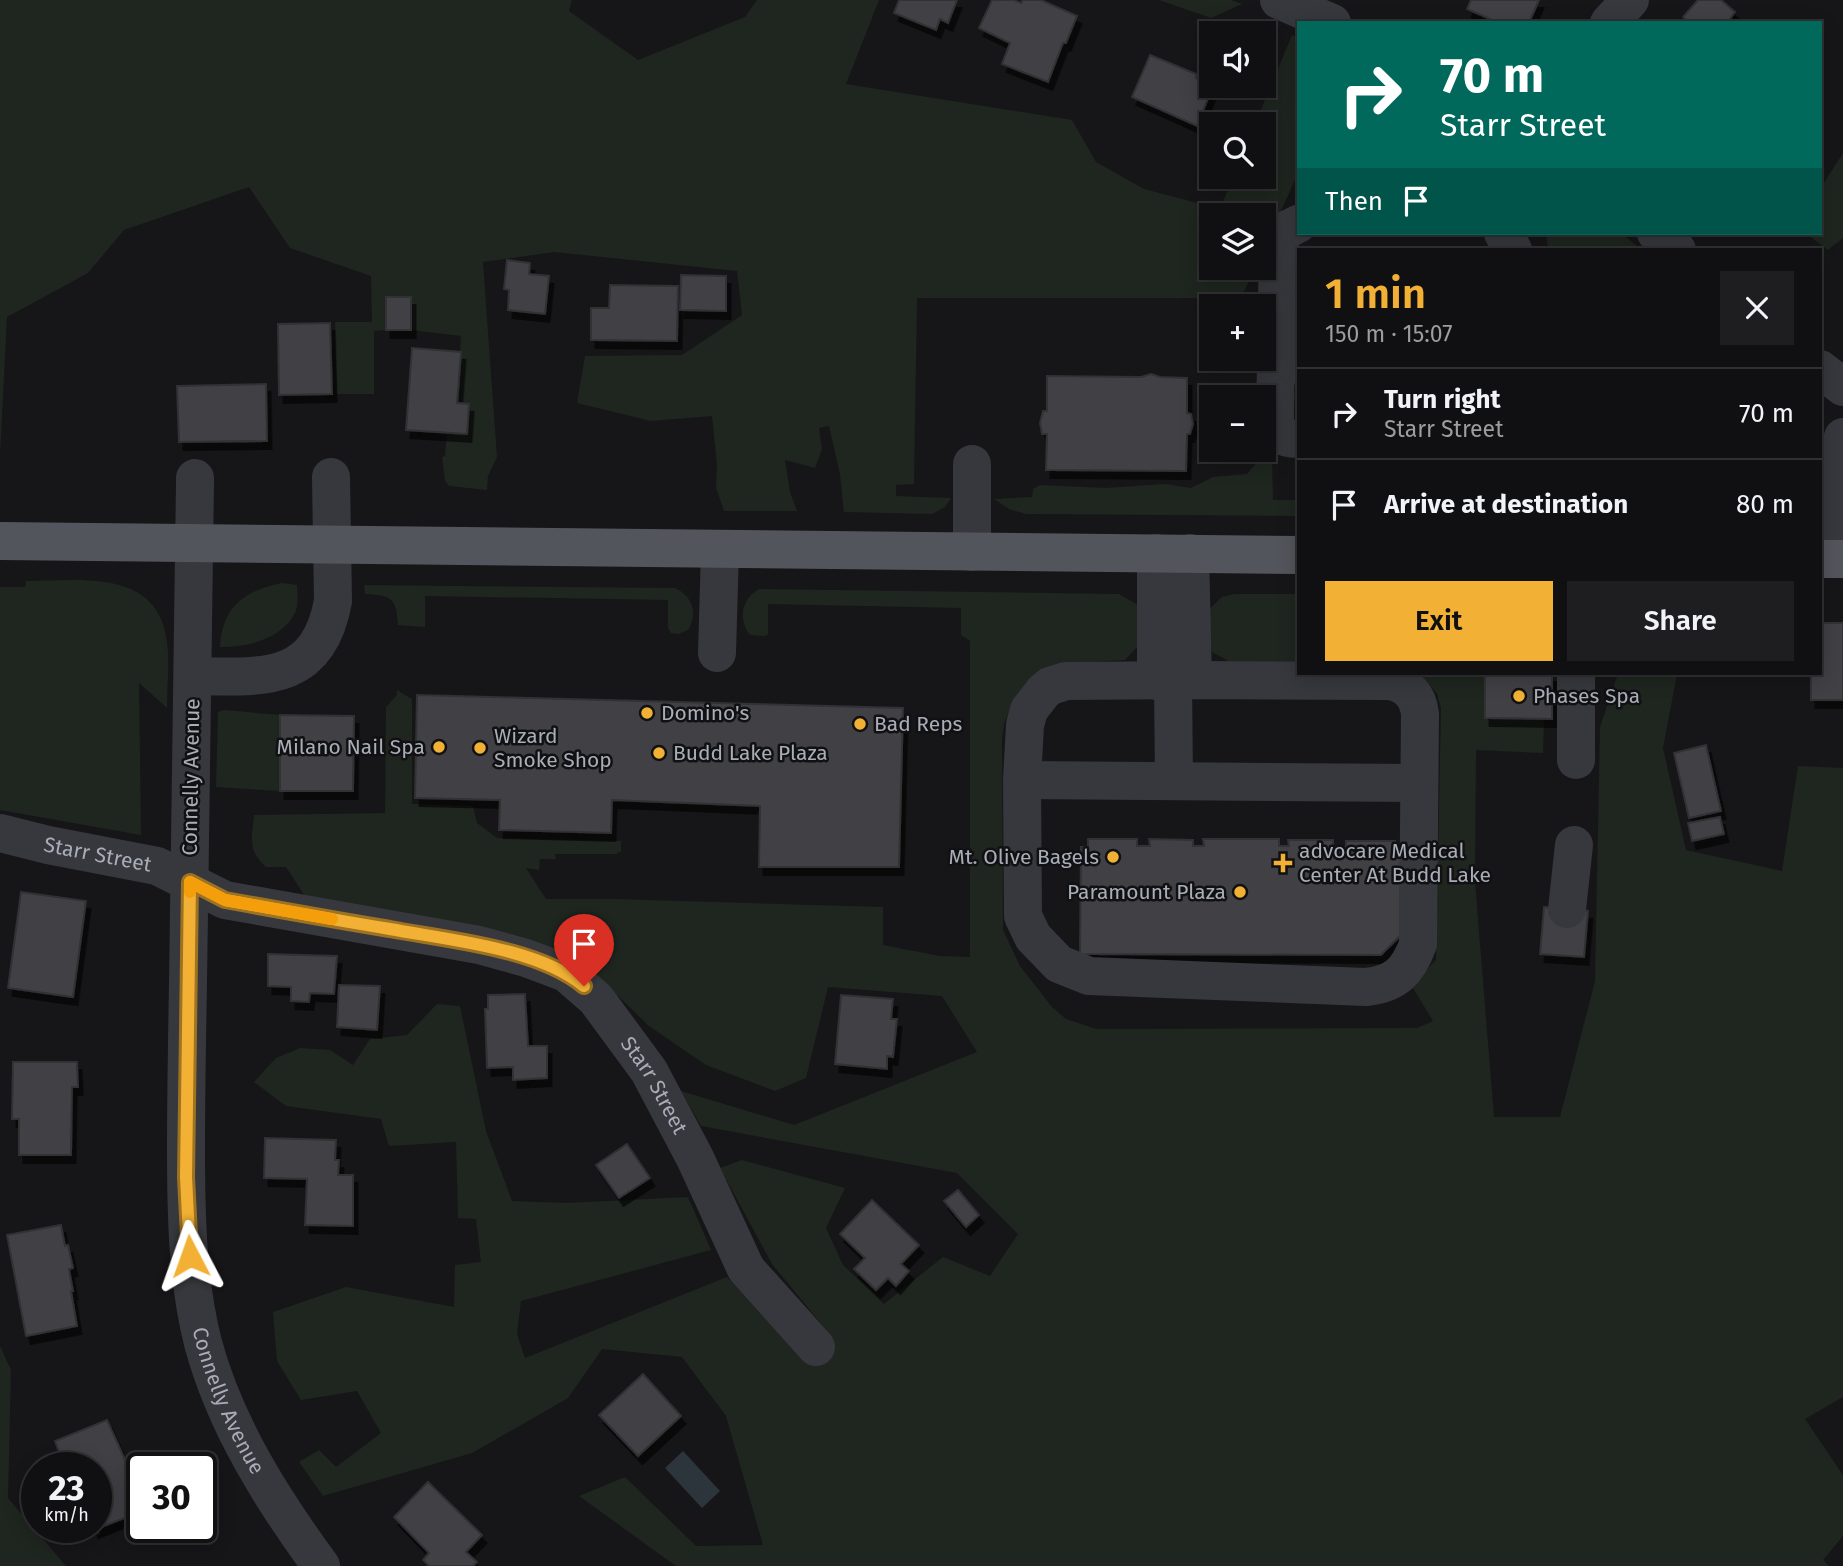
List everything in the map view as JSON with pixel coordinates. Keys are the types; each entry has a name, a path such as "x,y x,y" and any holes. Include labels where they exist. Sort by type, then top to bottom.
{"main road":[{"path":"0,541 1297,555"},
{"path":"1822,559 1843,557"}],"street":[{"path":"1279,0 1327,21"},
{"path":"1611,21 1630,0"},
{"path":"1297,224 1286,230 1278,244 1275,418 1278,432 1283,437 1297,439"},
{"path":"1658,235 1674,248"},
{"path":"1822,371 1843,387"},
{"path":"972,464 972,552"},
{"path":"1828,473 1843,557"},
{"path":"193,676 265,674 298,664 311,654 322,639 333,601 331,477"},
{"name":"Connelly Avenue","path":"195,478 186,1204 192,1282 204,1346 242,1443 285,1516 321,1566"},
{"path":"717,653 720,550"},
{"path":"1173,553 1174,781"},
{"path":"1576,675 1576,760"},
{"path":"1066,681 1398,682 1412,692 1419,707 1418,944 1411,963 1394,980 1380,986 1088,976 1059,964 1033,937 1023,916 1022,780 1027,718 1033,704 1050,686 1066,681"},
{"path":"1022,780 1418,783"},
{"name":"Starr Street","path":"0,833 157,866 225,900 505,951 550,965 574,978 596,999 649,1071 695,1158 746,1269 816,1347"},
{"path":"1567,909 1574,845"}],"shaded area":[{"path":"0,0 572,0 569,11 638,60 745,17 757,0 879,0 846,84 1072,120 1096,162 1144,189 1199,203 1199,280 1249,280 1243,294 1199,294 1199,298 917,298 914,484 896,485 896,496 951,498 945,507 932,514 844,512 840,474 829,426 819,428 822,449 815,468 785,460 790,492 797,511 724,511 716,488 717,465 712,416 651,421 577,403 585,356 682,355 742,315 737,271 554,252 483,262 497,457 488,476 487,490 449,486 445,481 442,457 445,456 447,432 467,433 469,404 457,403 461,336 411,330 411,297 386,297 386,330 374,331 374,394 337,394 335,322 372,322 371,276 290,248 249,187 124,230 88,273 7,317 0,455"},
{"path":"1159,0 1231,0 1242,4 1211,18"},
{"path":"1292,35 1297,38 1297,175 1276,222 1276,203 1222,203 1228,189 1276,189 1276,112 1260,112 1266,98 1276,98 1276,73"},
{"path":"1843,153 1843,238 1828,250 1808,235 1822,235 1822,186"},
{"path":"1546,235 1623,235 1640,248 1577,248 1548,247"},
{"path":"1257,462 1272,462 1273,500 1297,500 1297,516 1026,514 1009,509 994,499 1032,497 1033,489 1040,485 1105,488 1165,484 1191,488 1213,477 1247,474"},
{"path":"70,580 114,584 133,590 149,601 161,618 168,650 167,708 139,683 141,835 0,810 0,587 25,587 26,581"},
{"path":"282,583 297,585 297,606 289,622 272,635 252,644 220,647 225,621 238,603 257,590"},
{"path":"364,585 675,588 690,601 693,618 688,630 678,634 671,633 668,628 668,600 425,596 425,627 398,625 394,603 387,597 365,594"},
{"path":"759,589 1119,594 1138,605 1137,647 1125,660 1059,664 1015,698 1004,724 1002,739 1003,930 1020,966 1052,1007 1066,1019 1096,1029 1417,1028 1433,1021 1411,985 1436,960 1441,708 1437,694 1422,675 1485,675 1486,718 1544,719 1543,753 1476,750 1475,882 1494,1117 1560,1117 1595,981 1600,727 1618,675 1677,675 1663,748 1686,850 1782,871 1798,766 1843,768 1843,1397 1805,1419 1843,1475 1843,1536 1823,1560 1829,1566 676,1566 579,1496 625,1477 696,1546 763,1545 726,1416 682,1357 602,1349 568,1398 472,1453 323,1496 299,1462 319,1450 336,1467 381,1433 357,1391 301,1400 277,1361 273,1312 346,1287 454,1307 455,1265 481,1262 476,1219 458,1218 456,1142 389,1146 381,1119 286,1106 254,1082 276,1058 300,1048 330,1050 353,1065 370,1039 407,1035 437,1004 460,1006 486,1131 512,1201 567,1203 688,1197 711,1250 521,1301 517,1334 525,1358 727,1277 803,1359 832,1337 772,1264 720,1168 742,1160 845,1188 826,1228 843,1265 884,1304 943,1257 990,1276 1018,1234 957,1173 701,1126 681,1091 794,1125 977,1052 942,996 828,987 806,1078 775,1091 706,1065 649,1026 618,996 312,907 286,867 266,867 253,849 254,815 385,813 386,707 397,695 397,690 412,699 412,804 473,806 477,823 497,838 621,841 621,851 616,854 555,854 556,859 540,859 539,870 526,868 546,899 883,907 883,945 940,956 970,957 970,641 961,635 961,608 768,604 768,634 750,635 744,623 743,610 753,593"},
{"path":"1234,594 1297,594 1297,662 1230,662 1212,652 1207,611 1222,597"},
{"path":"224,710 280,715 280,791 216,787 218,712"},
{"path":"0,1346 11,1370 8,1498 21,1513 21,1543 46,1543 66,1566 0,1566"},
{"path":"683,1451 720,1491 702,1508 665,1468"}],"building":[{"path":"899,0 957,0 948,23 940,19 936,30 894,13"},
{"path":"992,0 1014,0 1021,3 1023,0 1041,0 1077,16 1048,82 1002,64 1010,43 979,28"},
{"path":"1471,0 1539,0 1530,21 1494,21 1467,9"},
{"path":"1698,0 1721,0 1735,12 1728,21 1687,21 1683,17"},
{"path":"1150,55 1196,74 1199,79 1199,98 1208,98 1203,112 1199,112 1197,126 1132,97"},
{"path":"507,260 530,263 529,274 549,276 545,314 508,310 509,290 504,289"},
{"path":"681,275 726,276 726,311 680,310"},
{"path":"1287,279 1297,279 1297,383 1288,383"},
{"path":"610,285 678,286 677,341 591,340 591,308 609,308"},
{"path":"386,297 411,297 411,330 386,330"},
{"path":"330,323 332,394 279,395 278,324"},
{"path":"412,348 461,352 457,403 469,404 467,434 406,430"},
{"path":"1151,374 1187,378 1187,413 1191,414 1193,424 1190,434 1187,434 1186,471 1046,470 1047,434 1042,434 1040,423 1043,411 1047,411 1047,376 1141,377"},
{"path":"266,384 267,441 179,442 177,386"},
{"path":"1822,623 1843,623 1843,700 1811,700 1811,675 1822,675"},
{"name":"Phases Spa","path":"1485,675 1552,675 1552,719 1485,718"},
{"name":"Budd Lake Plaza","path":"417,695 903,708 899,867 759,867 760,806 612,800 611,833 499,830 500,800 415,798"},
{"path":"280,715 354,716 353,791 280,791"},
{"path":"1706,745 1721,811 1689,818 1674,753"},
{"path":"1720,817 1724,834 1692,841 1688,823"},
{"name":"Paramount Plaza","path":"1088,839 1137,839 1137,846 1150,846 1149,839 1193,840 1193,846 1204,846 1203,839 1279,839 1279,846 1289,846 1288,840 1333,840 1333,846 1346,847 1346,841 1395,841 1395,847 1401,847 1400,936 1381,955 1080,954 1081,847 1088,847"},
{"path":"21,892 86,901 73,997 8,988"},
{"path":"1544,907 1588,911 1584,957 1540,954"},
{"path":"268,954 337,956 334,994 310,993 309,1002 291,1001 291,987 268,986"},
{"path":"339,985 380,986 377,1030 337,1027"},
{"path":"525,994 528,1046 547,1046 547,1078 513,1080 513,1067 487,1068 485,1009 488,1009 488,995"},
{"path":"841,995 893,999 891,1019 897,1019 893,1057 887,1056 887,1069 835,1064"},
{"path":"13,1062 77,1062 78,1087 72,1087 71,1155 19,1155 19,1119 12,1119"},
{"path":"265,1138 336,1140 335,1160 339,1160 338,1175 353,1175 353,1226 305,1225 307,1179 264,1178"},
{"path":"627,1144 650,1178 619,1198 596,1165"},
{"path":"958,1190 979,1215 966,1227 944,1201"},
{"path":"872,1200 919,1245 901,1264 909,1271 896,1286 888,1278 876,1290 854,1269 865,1258 840,1234"},
{"path":"61,1225 73,1268 69,1269 77,1326 26,1336 7,1235"},
{"path":"643,1374 681,1416 638,1456 599,1415"},
{"path":"107,1420 126,1462 126,1517 112,1523 112,1452 59,1452 55,1441"},
{"path":"428,1482 482,1535 466,1552 477,1562 473,1566 429,1566 423,1560 429,1553 394,1517"}],"slow traffic":[{"path":"190,892 190,882 225,900 332,919"}],"place":[{"name":"Phases Spa","path":"1519,696"},
{"name":"Domino's","path":"647,713"},
{"name":"Bad Reps","path":"860,724"},
{"name":"Milano Nail Spa","path":"439,747"},
{"name":"Wizard Smoke Shop","path":"480,748"},
{"name":"Budd Lake Plaza","path":"659,753"},
{"name":"Mt. Olive Bagels","path":"1113,857"},
{"name":"advocare Medical Center At Budd Lake","path":"1283,863"},
{"name":"Paramount Plaza","path":"1240,892"}],"route":[{"path":"190,1256 186,1204 190,882 225,900 505,951 550,965 584,986"}]}
